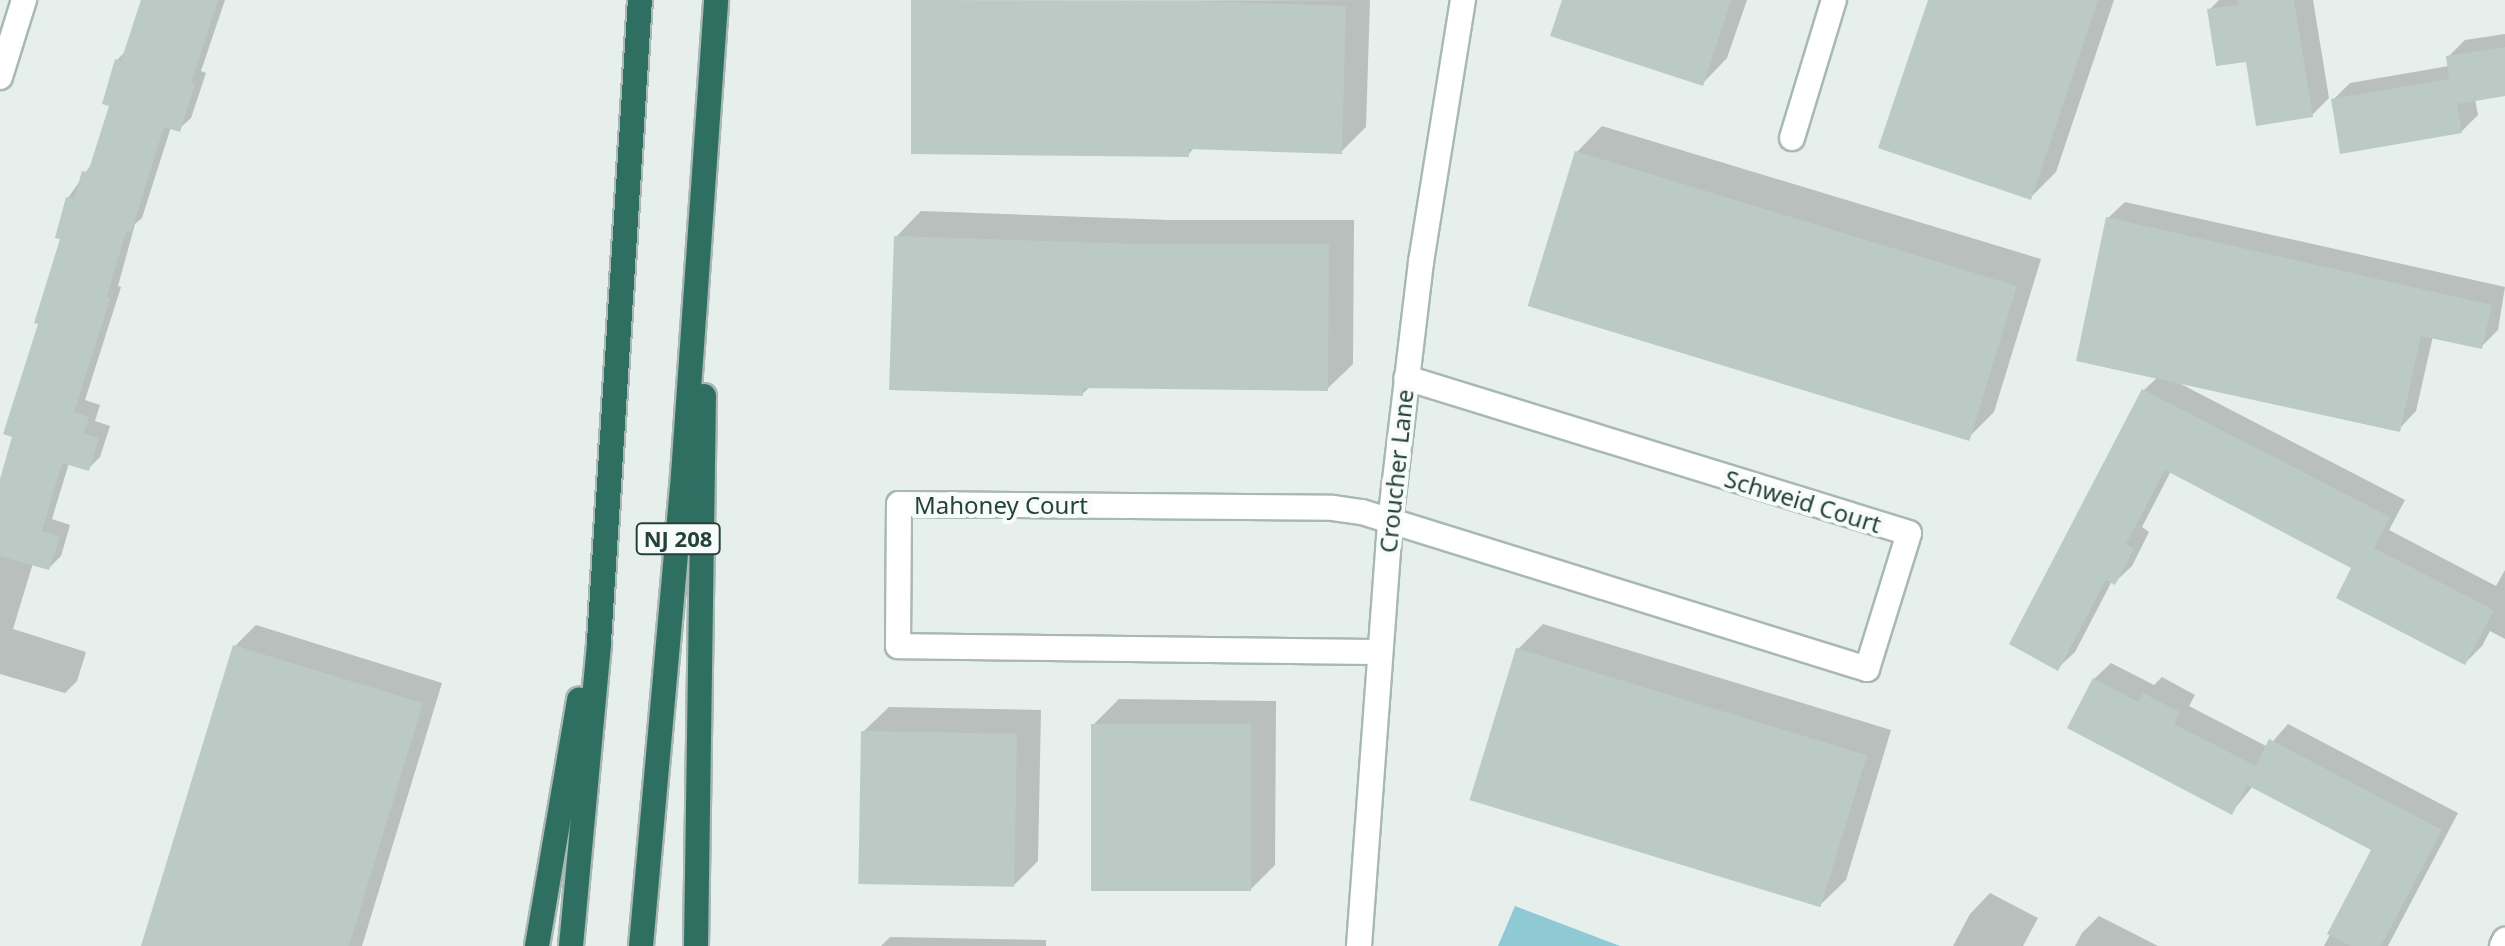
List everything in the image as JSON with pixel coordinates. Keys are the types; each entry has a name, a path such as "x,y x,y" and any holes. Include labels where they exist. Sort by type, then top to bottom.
{"highway":[{"name":"NJ 208","path":"571,946 605,556 640,0"},
{"name":"NJ 208","path":"641,946 677,547 716,0"},
{"path":"696,946 708,132"},
{"path":"537,946 605,556"}],"street":[{"path":"0,77 24,0"},
{"name":"Croucher Lane","path":"1359,946 1390,522 1406,378 1463,0"},
{"path":"1792,138 1834,0"},
{"name":"Schweid Court","path":"1390,522 1867,669 1909,533 1406,378"},
{"name":"Mahoney Court","path":"1380,652 898,646 899,504 1333,508 1390,522"},
{"path":"2502,946 2505,940"}],"water":[{"path":"1515,906 1620,946 1498,946"}],"building":[{"path":"141,0 218,0 191,83 195,84 180,132 164,127 131,232 126,231 107,297 110,299 74,412 89,417 84,433 99,438 89,471 62,463 42,531 60,536 49,570 0,556 0,479 12,437 3,434 38,324 34,323 60,239 55,238 66,197 74,199 82,171 88,172 109,106 102,104 115,59 121,61"},
{"path":"911,0 1201,1 1346,6 1342,154 1189,149 1189,157 911,154"},
{"path":"1562,0 1731,0 1703,86 1550,36"},
{"path":"1928,0 2098,0 2031,200 1878,148"},
{"path":"2237,0 2294,0 2313,117 2256,126 2246,62 2216,66 2207,9 2238,5"},
{"path":"2505,47 2505,96 2457,104 2462,133 2340,154 2331,99 2449,79 2446,56"},
{"path":"1575,151 2017,286 1969,441 1528,306"},
{"path":"2106,217 2492,305 2482,349 2421,336 2400,432 2076,361"},
{"path":"894,236 1143,244 1329,244 1328,391 1083,388 1083,396 889,390"},
{"path":"2142,389 2390,517 2374,548 2494,610 2465,665 2336,598 2351,568 2165,470 2126,544 2134,549 2115,585 2106,580 2058,671 2009,644"},
{"path":"233,645 423,703 349,946 141,946"},
{"path":"1516,648 1867,755 1820,907 1470,800"},
{"path":"2093,678 2138,702 2143,693 2180,712 2174,724 2256,766 2269,739 2442,830 2381,946 2351,946 2327,934 2371,850 2247,785 2232,815 2067,728"},
{"path":"1091,724 1251,724 1251,891 1091,891"},
{"path":"861,731 1017,734 1014,887 858,884"}]}
